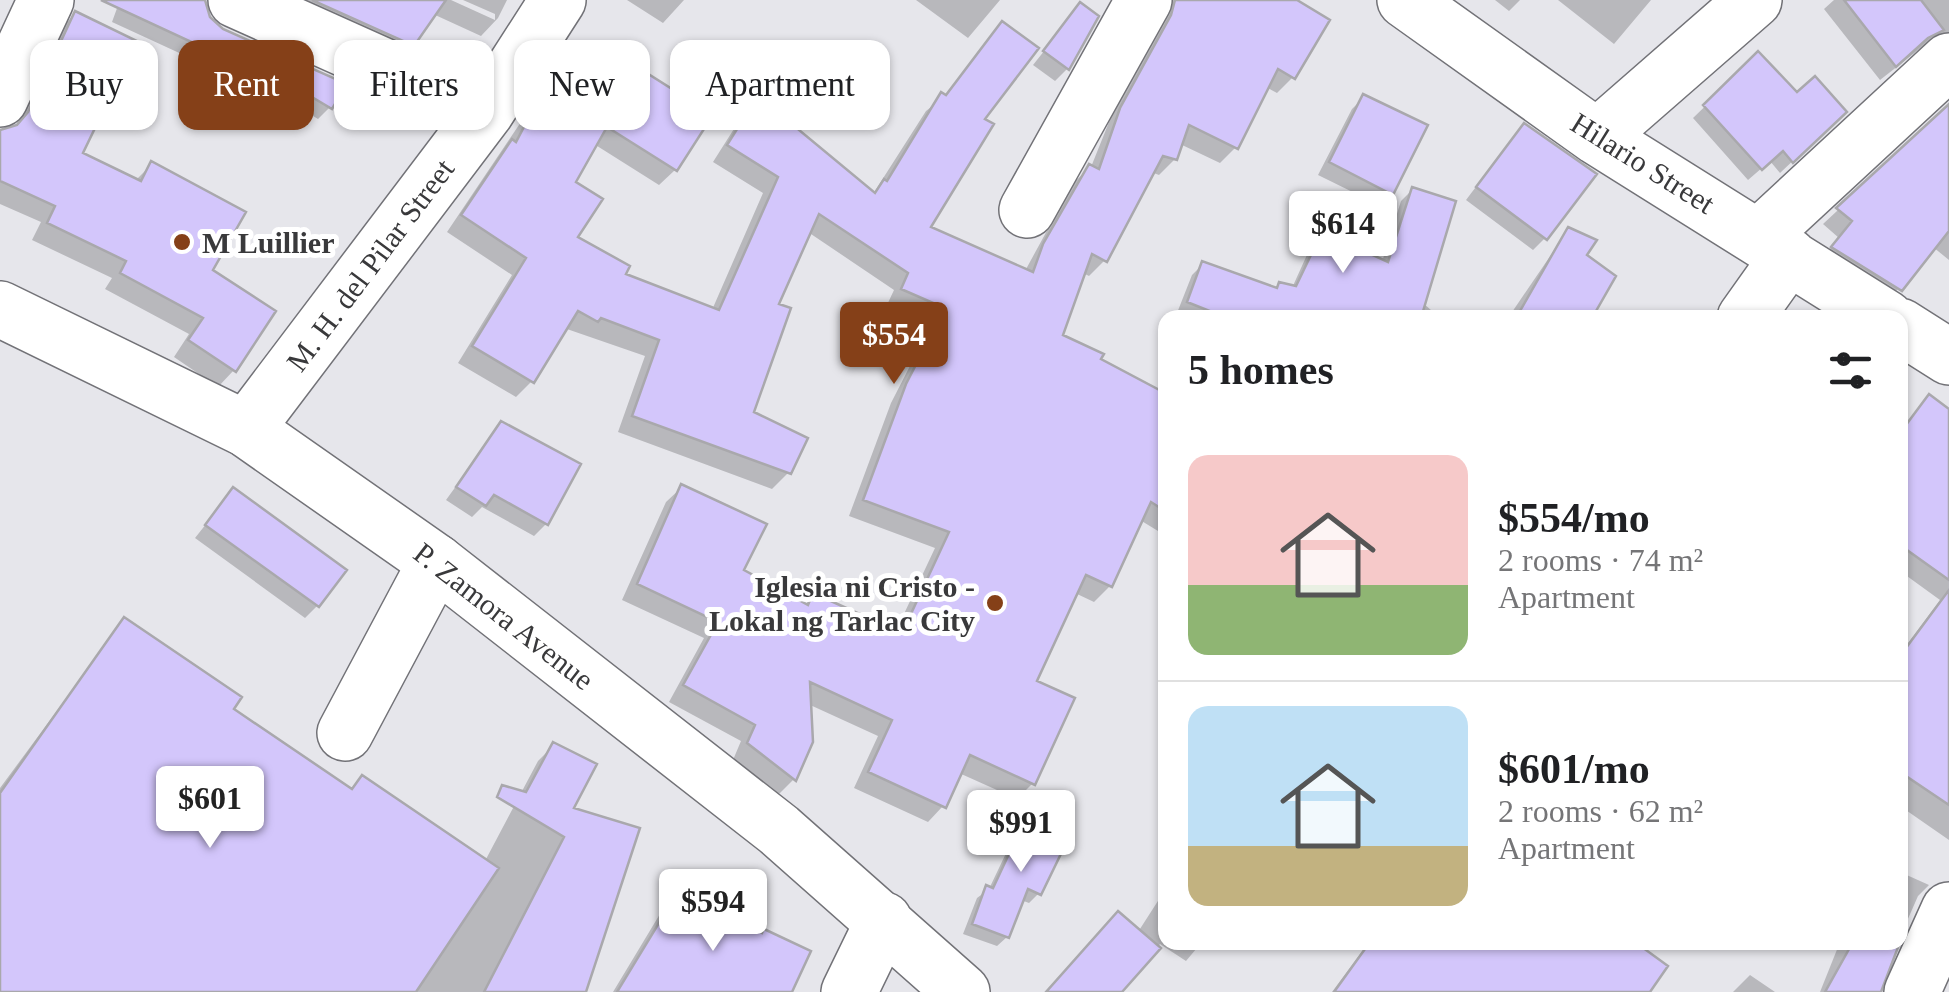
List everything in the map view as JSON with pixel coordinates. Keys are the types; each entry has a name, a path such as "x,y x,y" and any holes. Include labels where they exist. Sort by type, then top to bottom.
{"main road":[{"path":"0,100 46,0"},
{"path":"236,0 334,44"},
{"name":"M. H. del Pilar Street","path":"494,100 558,0"},
{"path":"1027,210 1144,0"},
{"name":"Hilario Street","path":"1405,0 1596,137 1874,310"},
{"path":"1596,137 1754,0"},
{"path":"1748,310 1774,246 1949,61"},
{"name":"M. H. del Pilar Street","path":"246,429 472,130"},
{"name":"P. Zamora Avenue","path":"0,309 246,429 436,562 779,830 962,992"},
{"path":"1908,331 1949,357"},
{"path":"345,733 436,562"},
{"path":"1912,992 1949,910"},
{"path":"849,992 884,920"}],"building":[{"path":"101,0 205,0 210,17 223,29 248,40 187,40"},
{"path":"312,0 446,0 418,40 401,40"},
{"path":"1175,0 1297,0 1330,20 1295,79 1278,69 1238,149 1189,125 1177,160 1163,156 1107,262 1092,254 1063,335 1104,354 1101,359 1158,389 1158,506 1151,502 1112,587 1086,575 1037,681 1075,698 1035,785 970,755 946,808 868,772 892,720 810,682 813,742 796,781 747,743 755,725 683,685 718,622 637,584 681,484 767,524 744,570 808,605 813,593 902,633 949,532 863,500 906,384 945,308 901,289 908,273 819,214 779,304 791,308 754,412 808,438 791,474 632,416 659,340 601,318 598,322 578,311 534,383 472,346 526,258 461,215 512,139 516,142 522,130 605,130 576,182 603,199 578,237 630,266 626,274 719,310 778,177 727,145 736,130 799,130 875,193 884,179 887,181 941,92 946,95 1002,21 1039,48 985,119 994,124 931,227 1033,272 1043,244 1089,164 1099,169 1120,108 1171,15"},
{"path":"1844,0 1921,0 1944,30 1928,38 1896,67"},
{"path":"1080,2 1099,16 1069,70 1043,51"},
{"path":"75,11 135,40 62,40"},
{"path":"1758,51 1797,92 1815,76 1847,112 1793,163 1783,151 1762,170 1703,105"},
{"path":"314,69 334,78 332,109 314,98"},
{"path":"650,75 670,88 670,130 703,130 677,171 612,130 650,130"},
{"path":"1363,94 1428,125 1393,195 1329,162"},
{"path":"1949,104 1949,231 1902,291 1831,247 1852,221 1836,208"},
{"path":"30,108 30,130 94,130 83,153 141,181 151,161 246,212 213,270 276,311 236,372 188,340 203,318 120,273 126,261 47,223 55,206 0,181 0,130 17,125"},
{"path":"1524,123 1597,174 1547,240 1476,187"},
{"path":"1412,187 1456,201 1423,310 1207,310 1187,302 1202,261 1277,288 1279,282 1296,286 1322,232 1388,262"},
{"path":"1568,227 1597,240 1587,255 1616,276 1597,310 1521,310"},
{"path":"1929,394 1949,409 1949,580 1908,551 1908,422"},
{"path":"501,421 581,464 548,525 494,495 486,506 456,487"},
{"path":"233,487 347,570 319,607 205,525"},
{"path":"1949,590 1949,805 1908,777 1908,645"},
{"path":"124,617 242,697 234,709 352,789 362,775 499,868 416,992 0,992 0,793"},
{"path":"553,742 597,764 574,808 640,828 586,992 484,992 564,837 497,797 502,785 526,792"},
{"path":"1028,813 1071,833 1041,895 1028,889 1009,938 972,924 986,885 993,888"},
{"path":"682,885 762,933 764,929 811,951 792,992 617,992"},
{"path":"1118,911 1158,945 1159,950 1122,992 1046,992"},
{"path":"1364,950 1646,950 1668,966 1650,992 1334,992"},
{"path":"1849,950 1897,950 1881,992 1825,992"}],"place":[{"name":"M Luillier","path":"182,242"},
{"name":"Iglesia ni Cristo - Lokal ng Tarlac City","path":"995,603"}]}
